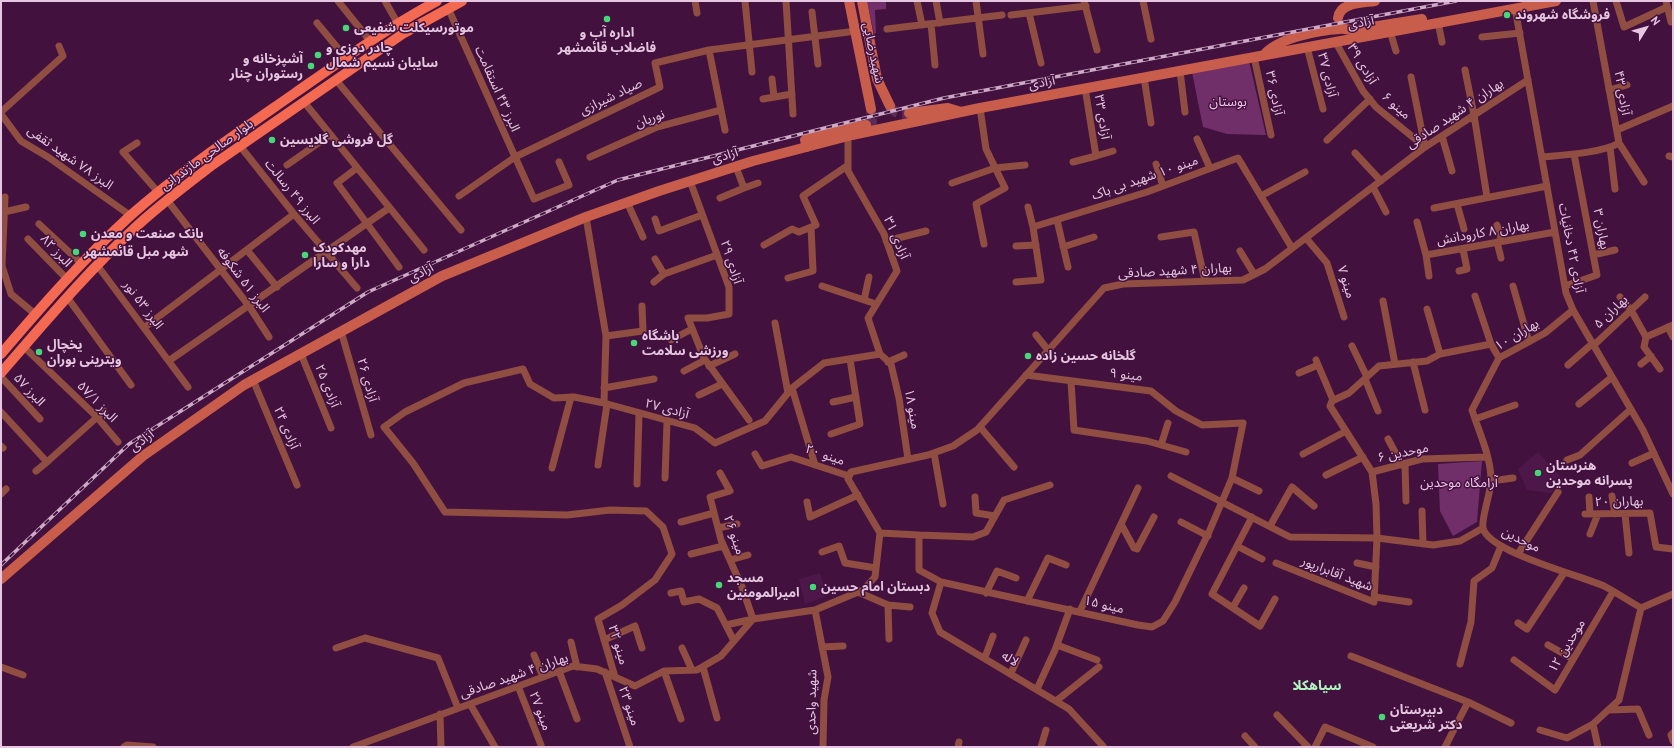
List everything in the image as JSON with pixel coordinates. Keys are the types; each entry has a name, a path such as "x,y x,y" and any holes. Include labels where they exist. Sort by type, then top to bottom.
{"main road":[{"name":"بلوار صالحی مازندرانی","path":"1,354 67,279 130,216 158,192 204,156 370,41 437,1"},
{"name":"بلوار صالحی مازندرانی","path":"1,372 97,265 138,224 167,200 240,146 404,34 462,1"},
{"name":"شهیدرضایی","path":"849,1 871,109"},
{"name":"شهیدرضایی","path":"862,1 877,79 890,106"},
{"path":"1338,18 1339,13 1345,7 1375,1"},
{"name":"آزادی","path":"1,579 143,456 253,380 442,276 586,217 690,181 848,136 980,108 1556,1"},
{"path":"1264,55 1274,45 1283,41 1342,28 1353,30 1422,19 1443,22"},
{"path":"357,50 357,57 364,61"},
{"path":"325,72 334,82"},
{"path":"866,82 877,79"},
{"path":"909,113 948,108 961,112"},
{"path":"806,147 805,140 809,137 866,125"}],"street":[{"path":"338,1 370,41"},
{"path":"385,1 398,24"},
{"path":"695,1 697,13"},
{"path":"745,1 748,45 752,72"},
{"path":"786,1 793,114"},
{"path":"918,1 922,25"},
{"path":"936,1 940,23"},
{"path":"976,1 983,54"},
{"path":"1143,1 1151,39"},
{"name":"آزادی ۴۳","path":"1593,1 1619,143"},
{"path":"1616,1 1624,27 1666,4 1671,22 1673,20"},
{"path":"1011,15 1085,4 1097,50"},
{"name":"البرز ۴۳ استقامت","path":"448,8 534,199 569,185 559,162"},
{"name":"آزادی ۴۲ دخانیات","path":"1515,8 1565,286 1573,310 1631,409 1654,452 1673,494"},
{"path":"812,12 818,64"},
{"path":"1029,13 1041,63"},
{"path":"887,29 1002,15"},
{"path":"1442,42 1443,22"},
{"path":"317,23 346,58"},
{"path":"931,24 935,65"},
{"name":"صیاد شیرازی","path":"459,196 515,157 660,87 655,62 709,50 856,31"},
{"path":"1390,31 1396,51"},
{"path":"1482,37 1520,33"},
{"name":"آزادی ۳۹","path":"1335,41 1370,99"},
{"path":"1,113 63,56 59,46"},
{"name":"آزادی ۳۷","path":"1307,47 1323,109"},
{"path":"709,50 725,130"},
{"name":"آزادی ۳۶","path":"1254,57 1270,135"},
{"path":"1465,70 1487,197"},
{"path":"1180,71 1185,112"},
{"path":"1144,77 1151,123"},
{"path":"1411,77 1425,147"},
{"path":"772,79 774,97"},
{"name":"بهاران ۴ شهید صادقی","path":"849,476 851,472 908,460 953,446 980,427 1104,288 1123,284 1243,280 1265,269 1425,147 1528,80"},
{"path":"334,82 461,230"},
{"path":"1609,90 1627,86"},
{"name":"آزادی ۳۳","path":"1085,88 1096,156 1113,151"},
{"path":"763,100 792,94"},
{"path":"1327,140 1370,99"},
{"name":"مینو ۶","path":"1370,99 1376,107 1425,147"},
{"path":"304,102 424,250"},
{"path":"1617,130 1673,107"},
{"path":"980,108 986,149 1005,188 976,204 984,244"},
{"name":"نوریان","path":"590,157 657,127 721,110"},
{"name":"البرز ۷۸ شهید ثقفی","path":"1,113 21,141 48,157 130,216"},
{"path":"287,165 330,135"},
{"name":"آزادی ۳۱","path":"848,136 848,170 886,241 897,271 868,318 880,354 890,363"},
{"path":"1442,136 1452,171"},
{"path":"1197,139 1210,168"},
{"path":"137,143 123,152 158,192"},
{"path":"1542,157 1574,154 1610,147 1619,143 1644,182"},
{"name":"البرز ۴۹ رسالت","path":"240,146 326,254 357,288"},
{"path":"1610,147 1616,189"},
{"path":"1355,153 1381,181"},
{"name":"بهاران ۳","path":"1565,286 1597,275 1574,154"},
{"path":"1073,162 1096,156"},
{"name":"مینو ۱۰ شهید بی باک","path":"1033,227 1163,186 1238,158 1292,248"},
{"path":"1156,164 1163,186"},
{"path":"952,183 995,168 1025,165"},
{"path":"764,245 792,229 799,232 816,225 803,196 847,166"},
{"path":"736,167 744,188"},
{"path":"357,168 337,183 399,267"},
{"path":"1261,196 1305,172"},
{"name":"آزادی ۲۹","path":"690,181 729,287 729,314 707,318 688,318 692,329"},
{"path":"720,198 758,183"},
{"path":"1373,186 1386,212"},
{"path":"1434,208 1547,186"},
{"path":"5,197 2,266 11,294 35,314"},
{"name":"البرز ۵۱ شکوفه","path":"167,200 249,306 269,337"},
{"path":"627,202 643,237"},
{"path":"1457,204 1464,229"},
{"path":"4,212 26,207"},
{"path":"1016,282 1041,280 1033,227 1028,207"},
{"path":"170,360 326,254 389,208"},
{"path":"145,328 294,214"},
{"path":"655,219 659,231 702,215"},
{"path":"586,217 606,336 604,388 605,404 598,465"},
{"path":"1057,220 1068,267"},
{"name":"بهاران ۸ کارودانش","path":"1417,222 1426,255 1555,232"},
{"path":"39,224 82,264"},
{"path":"1497,225 1501,258"},
{"path":"788,278 813,271 811,227"},
{"path":"886,241 926,231"},
{"path":"1161,237 1194,232 1205,281"},
{"path":"1063,247 1094,237"},
{"name":"البرز ۸۲","path":"28,238 67,279"},
{"name":"مینو ۷","path":"1306,238 1327,263 1344,317"},
{"path":"1016,246 1036,245"},
{"path":"1459,271 1467,269 1462,249"},
{"path":"247,250 277,287"},
{"path":"1593,255 1615,250"},
{"path":"1240,251 1254,274"},
{"path":"654,282 664,274 717,255"},
{"path":"1426,255 1429,276"},
{"path":"655,259 664,274"},
{"name":"البرز ۵۳ نور","path":"97,265 170,360 188,386"},
{"path":"864,300 869,277"},
{"path":"822,286 876,304"},
{"path":"1513,286 1529,342"},
{"path":"1475,296 1491,344 1499,358"},
{"path":"67,297 131,385"},
{"path":"1620,297 1631,310 1646,337 1644,347 1660,369"},
{"name":"بهاران ۵","path":"1568,366 1645,297"},
{"path":"1383,302 1394,364"},
{"path":"606,336 643,331 642,306"},
{"path":"1427,309 1440,354"},
{"name":"بهاران ۱۰","path":"1472,410 1499,358 1545,333 1573,310"},
{"path":"776,324 790,391 815,465"},
{"path":"1646,337 1670,326 1673,337"},
{"path":"672,340 692,329 707,363 748,420"},
{"name":"آزادی ۲۶","path":"341,331 371,435"},
{"path":"1036,335 1048,350"},
{"path":"1372,472 1330,406 1333,401 1349,393 1379,366 1427,361 1440,354 1491,344"},
{"name":"البرز ۵۷/۱","path":"23,346 98,417 118,442"},
{"path":"1352,346 1378,411"},
{"name":"آزادی ۲۵","path":"301,354 331,428"},
{"path":"684,371 734,354"},
{"name":"آزادی ۲۷","path":"598,619 622,605 655,580 672,554 663,528 646,511 610,510 567,515 445,512 413,462 384,427 405,412 464,383 523,369 530,384 554,398 571,397 605,404 667,422 694,428 715,443 765,421 790,391 824,363 880,354"},
{"path":"890,363 904,355"},
{"path":"1641,364 1650,356"},
{"path":"831,434 860,424 850,359"},
{"path":"1299,373 1317,362 1333,401"},
{"path":"1413,362 1425,410"},
{"name":"مینو ۱۸","path":"890,363 899,398 908,460"},
{"name":"مینو ۹","path":"1026,375 1151,391"},
{"name":"البرز ۵۷","path":"1,377 40,419"},
{"path":"1579,404 1612,377"},
{"name":"آزادی ۲۴","path":"253,380 297,485"},
{"path":"604,388 654,380"},
{"path":"1071,380 1074,430 1147,441 1186,452"},
{"path":"699,395 722,384"},
{"name":"مینو ۱۵","path":"920,535 919,570 941,582 986,593 1152,627 1163,621 1208,536 1232,478 1243,423 1202,424 1176,411 1151,391"},
{"path":"552,468 571,397"},
{"path":"833,402 856,397"},
{"path":"1475,419 1515,405"},
{"path":"1567,460 1580,455 1631,409"},
{"name":"موحدین","path":"1472,410 1487,457 1491,481 1483,528 1488,537 1501,546 1518,554 1564,573 1604,586 1641,608"},
{"path":"36,471 104,411"},
{"path":"1,412 46,462"},
{"path":"637,484 639,414"},
{"path":"665,478 667,422"},
{"path":"1161,445 1168,423"},
{"path":"980,427 1014,467"},
{"path":"1303,454 1346,431"},
{"path":"1388,439 1403,464 1406,501"},
{"path":"1632,464 1654,452"},
{"path":"934,453 943,504"},
{"name":"مینو ۲۰","path":"755,454 762,466 791,457 849,476"},
{"path":"1326,474 1363,457"},
{"name":"موحدین ۶","path":"1372,472 1422,459 1487,457"},
{"name":"شهید آقابرارپور","path":"1276,563 1374,602 1377,538 1376,504 1372,472"},
{"name":"مینو ۲۶","path":"720,473 730,491 710,497 723,546 754,619"},
{"path":"726,625 754,619 815,610 863,590 875,577 880,533 848,479 849,476"},
{"path":"1171,476 1290,537 1377,538 1433,545 1460,541 1483,528"},
{"path":"1232,478 1259,491"},
{"path":"1491,481 1513,478"},
{"path":"880,533 973,537 986,532 1004,500 1050,485"},
{"path":"1270,526 1292,486 1314,506"},
{"path":"1080,612 1138,488"},
{"path":"1518,554 1558,492"},
{"path":"807,502 810,517 858,495"},
{"path":"1612,496 1615,514"},
{"path":"975,497 976,513 995,516"},
{"path":"1590,497 1590,534"},
{"path":"1422,511 1423,544"},
{"path":"681,522 714,513"},
{"name":"بهاران ۲۰","path":"1591,514 1650,513 1656,547 1673,549"},
{"path":"1625,514 1629,553"},
{"path":"1121,524 1134,548 1137,549 1154,517"},
{"path":"1252,517 1212,594 1260,626 1275,599"},
{"path":"1181,522 1208,536"},
{"path":"718,528 737,524"},
{"path":"691,554 723,546"},
{"path":"822,552 839,546 845,563 876,568"},
{"path":"1237,546 1262,559"},
{"path":"1460,664 1471,622 1474,581 1492,568 1501,546"},
{"path":"730,560 748,555"},
{"path":"1027,601 1048,558 1066,565"},
{"path":"1357,563 1376,567"},
{"path":"986,593 997,571 1016,578"},
{"path":"1518,623 1528,629 1564,573"},
{"name":"لاله","path":"941,582 932,613 940,632 985,657 1069,709 1102,746"},
{"path":"1233,608 1244,588"},
{"path":"671,593 681,591 684,602 700,599 716,608 734,641"},
{"path":"858,592 888,605 910,607"},
{"name":"موحدین ۱۲","path":"1514,660 1555,690 1613,592"},
{"path":"1540,730 1567,738 1593,724 1619,700 1641,608 1673,594"},
{"path":"1375,597 1409,602"},
{"path":"888,605 889,639"},
{"name":"شهید واحدی","path":"815,610 828,677 824,700 823,747"},
{"path":"1037,689 1057,645 1070,610"},
{"name":"مینو ۳۲","path":"598,619 615,677"},
{"name":"بهاران ۴ شهید صادقی","path":"353,747 573,666 596,669 635,686 664,671 696,670 721,656 754,619"},
{"path":"604,640 636,626 642,648"},
{"path":"985,657 993,636"},
{"path":"336,648 365,638 438,658 458,708"},
{"path":"1011,673 1026,640"},
{"path":"571,642 577,667"},
{"path":"1056,701 1098,664 1057,645"},
{"path":"1548,645 1573,659"},
{"path":"822,647 843,646"},
{"path":"682,648 692,670"},
{"path":"534,655 543,677"},
{"path":"1351,656 1468,702 1511,723"},
{"path":"703,666 717,718"},
{"path":"1,667 23,675"},
{"path":"559,671 577,719"},
{"path":"664,671 681,719"},
{"name":"مینو ۲۳","path":"605,672 630,747"},
{"name":"مینو ۲۷","path":"518,686 541,745"},
{"path":"1445,747 1468,702"},
{"path":"470,704 495,747"},
{"path":"1609,710 1638,709 1649,735"},
{"path":"440,714 441,747"},
{"path":"1277,715 1308,747"},
{"path":"1593,724 1598,747"},
{"path":"1315,747 1325,727 1355,744 1373,747"},
{"path":"1041,747 1046,730"},
{"path":"1673,733 1671,735 1673,740"},
{"path":"1245,736 1255,747"},
{"path":"124,747 127,745 153,747"}],"shaded area":[{"name":"هنرستان پسرانه موحدین","path":"1538,452 1561,477 1551,493 1527,490 1518,469"},
{"name":"دبستان امام حسین","path":"820,573 827,596 805,604 799,579"}],"green space":[{"path":"867,1 886,1 886,9 875,10 876,33 874,34"},
{"name":"بوستان","path":"1249,61 1266,135 1227,134 1203,127 1192,72"},
{"name":"آرامگاه موحدین","path":"1482,461 1477,522 1453,536 1440,511 1438,464"}],"tunnel":[{"path":"890,106 898,113 909,113"},
{"path":"866,125 872,122 871,109"}],"railway":[{"path":"1,565 129,444 368,292 618,180 944,98 1456,1"}],"place":[{"name":"فروشگاه شهروند","path":"1507,15"},
{"name":"اداره آب و فاضلاب قائمشهر","path":"607,19"},
{"name":"موتورسیکلت شفیعی","path":"346,28"},
{"name":"چادر دوزی و سایبان نسیم شمال","path":"318,55"},
{"name":"آشپزخانه و رستوران چنار","path":"311,66"},
{"name":"گل فروشی گلایسین","path":"272,140"},
{"name":"بانک صنعت و معدن","path":"83,234"},
{"name":"شهر مبل قائمشهر","path":"76,252"},
{"name":"مهدکودک دارا و سارا","path":"305,255"},
{"name":"باشگاه ورزشی سلامت","path":"634,343"},
{"name":"یخچال ویترینی بوران","path":"39,352"},
{"name":"گلخانه حسین زاده","path":"1028,356"},
{"name":"هنرستان پسرانه موحدین","path":"1538,473"},
{"name":"مسجد امیرالمومنین","path":"719,585"},
{"name":"دبستان امام حسین","path":"813,587"},
{"name":"دبیرستان دکتر شریعتی","path":"1382,717"}],"district":[{"name":"سیاهکلا","path":"1317,686"}]}
